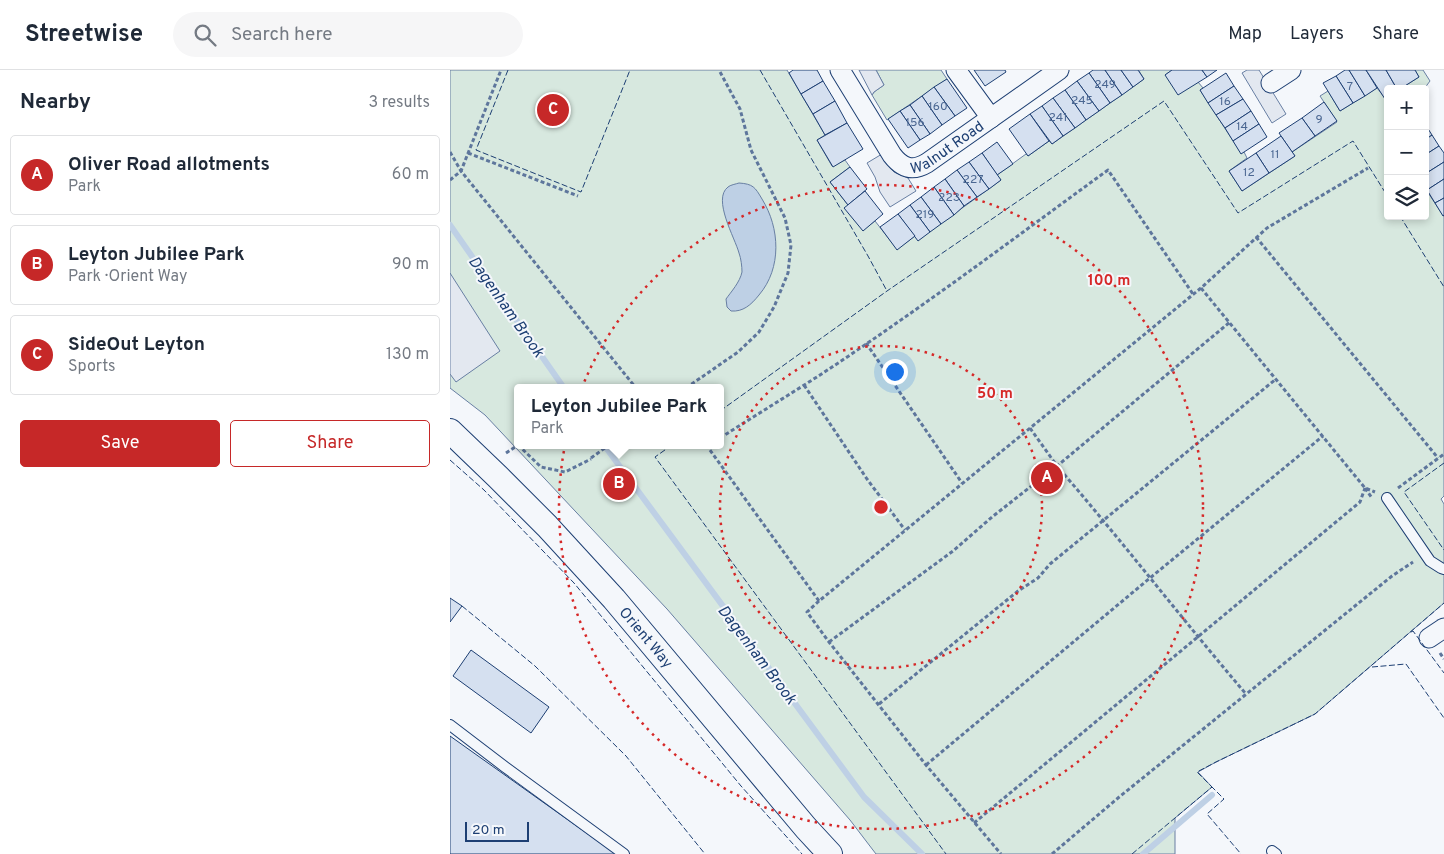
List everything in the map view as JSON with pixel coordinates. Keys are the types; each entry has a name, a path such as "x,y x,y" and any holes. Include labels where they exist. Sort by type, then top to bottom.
{"street":[{"name":"Walnut Road","path":"840,70 896,161 910,168 920,167 927,163 1059,70"},
{"path":"956,70 991,118"},
{"path":"1271,83 1291,70"},
{"name":"Orient Way","path":"450,431 547,526 614,599 806,828 830,854"}],"lane":[{"path":"1387,498 1430,561 1444,569"},
{"path":"450,725 624,854"}],"path":[{"path":"450,180 461,171 501,70"},
{"path":"692,384 738,352 759,332 774,307 788,272 791,245 785,218 751,150 740,109 719,70"},
{"path":"450,152 461,171 633,384"},
{"path":"468,153 578,196"},
{"path":"1000,854 926,765 807,612 1201,288 1267,228 1368,168"},
{"path":"724,435 866,344 1108,170 1193,294"},
{"path":"1256,238 1438,458"},
{"path":"1201,288 1366,488 1373,499"},
{"path":"829,642 953,551 1230,322"},
{"path":"866,344 962,483"},
{"path":"879,704 1018,591 1038,578 1050,564 1276,379"},
{"path":"804,385 867,479 906,530"},
{"path":"1030,428 1058,466 1246,694"},
{"path":"926,765 1323,436"},
{"path":"506,454 514,448"},
{"path":"522,449 541,467 565,472 591,459 604,449"},
{"path":"709,449 819,601"},
{"path":"1366,488 1387,498 1444,454"},
{"path":"974,823 1360,502 1366,488"},
{"path":"1052,854 1246,694 1392,576 1415,560"}],"shaded area":[{"path":"450,70 787,70 825,135 817,140 832,166 845,160 850,167 830,182 848,205 845,208 863,230 875,221 897,249 915,236 918,240 1001,180 997,175 1026,154 1028,156 1049,141 1052,144 1144,79 1139,71 1141,70 1172,70 1165,75 1198,82 1203,88 1200,90 1241,153 1244,152 1247,158 1229,171 1242,191 1295,156 1292,152 1337,122 1320,96 1328,91 1340,111 1377,88 1384,97 1384,220 1429,220 1429,194 1444,217 1444,496 1441,499 1444,504 1444,603 1315,714 1198,772 1212,787 1175,818 1175,854 876,854 850,820 667,609 517,449 724,449 724,384 514,384 514,446 485,415 450,388"},
{"path":"859,70 876,70 884,85 872,95"},
{"path":"876,70 941,70 947,79 887,120 872,95 884,85"},
{"path":"1247,70 1259,70 1286,114 1272,123 1242,73"},
{"path":"1415,70 1423,70 1430,81 1427,85 1406,85 1419,77"},
{"path":"882,154 894,172 908,178 916,191 890,207 880,192 875,177 867,163"},
{"path":"450,273 500,351 456,382 450,374"}],"water":[{"path":"739,183 748,184 753,187 762,199 772,222 776,248 772,273 759,295 746,307 731,311 727,307 726,299 735,287 742,268 740,255 726,219 722,200 728,187"}],"building":[{"path":"793,70 817,70 823,81 801,94 789,73"},
{"path":"974,70 1005,70 1006,72 985,86"},
{"path":"1093,70 1105,70 1122,95 1110,103 1089,73"},
{"path":"1105,70 1121,70 1133,87 1122,95"},
{"path":"1121,70 1138,70 1144,79 1133,87"},
{"path":"1172,70 1202,70 1207,77 1178,95 1165,75"},
{"path":"1202,70 1217,70 1207,77"},
{"path":"1345,70 1349,70 1365,96 1353,103 1336,76"},
{"path":"1349,70 1366,70 1377,88 1365,96"},
{"path":"1366,70 1386,70 1395,85 1384,85 1384,97"},
{"path":"1386,70 1415,70 1419,77 1406,85 1395,85"},
{"path":"1089,73 1110,103 1099,111 1077,81"},
{"path":"1226,73 1234,86 1208,103 1200,90"},
{"path":"1336,76 1353,103 1340,111 1323,83"},
{"path":"947,79 967,108 955,116 934,87"},
{"path":"823,81 835,101 813,114 801,94"},
{"path":"1077,81 1099,111 1086,120 1065,90"},
{"path":"1234,86 1243,99 1216,115 1208,103"},
{"path":"934,87 955,116 942,125 922,96"},
{"path":"1065,90 1086,120 1075,128 1053,98"},
{"path":"922,96 942,125 930,134 910,105"},
{"path":"1053,98 1075,128 1063,136 1042,106"},
{"path":"1243,99 1251,111 1225,128 1216,115"},
{"path":"835,101 847,123 825,135 813,114"},
{"path":"1324,102 1337,121 1315,136 1302,118"},
{"path":"910,105 930,134 920,140 900,111"},
{"path":"1042,106 1063,136 1052,144 1030,114"},
{"path":"900,111 920,140 908,148 888,119"},
{"path":"1251,111 1259,124 1233,141 1225,128"},
{"path":"1030,114 1049,141 1028,156 1009,129"},
{"path":"1302,118 1315,136 1292,152 1279,133"},
{"path":"847,123 863,149 833,167 817,140"},
{"path":"1259,124 1267,137 1241,154 1233,141"},
{"path":"1432,135 1439,146 1429,152 1429,137"},
{"path":"1281,136 1295,156 1269,173 1256,153"},
{"path":"997,142 1013,164 997,175 982,153"},
{"path":"1439,146 1444,153 1444,162 1429,171 1429,152"},
{"path":"982,153 1001,180 989,189 969,162"},
{"path":"1256,153 1269,173 1242,191 1229,171"},
{"path":"969,162 989,189 977,197 957,170"},
{"path":"1444,162 1444,179 1429,189 1429,171"},
{"path":"850,167 867,189 848,205 830,182"},
{"path":"957,170 977,197 964,206 945,179"},
{"path":"945,179 964,206 954,215 934,187"},
{"path":"1444,179 1444,198 1435,203 1429,193 1429,189"},
{"path":"934,187 954,215 941,224 921,197"},
{"path":"865,191 883,214 863,231 844,208"},
{"path":"921,197 941,224 930,232 910,205"},
{"path":"1444,198 1444,215 1443,216 1435,203"},
{"path":"910,205 930,232 918,241 898,214"},
{"path":"898,214 915,236 897,250 880,227"},
{"path":"450,598 462,606 450,622"},
{"path":"471,650 549,707 531,733 453,676"},
{"path":"450,736 616,854 450,854"}],"waterway":[{"name":"Dagenham Brook","path":"450,225 561,384"},
{"name":"Dagenham Brook","path":"607,449 864,797 922,854"},
{"name":"Dagenham Brook","path":"1143,854 1212,795"}],"fence":[{"path":"508,70 476,150 581,192 630,70"},
{"path":"760,70 887,291"},
{"path":"724,408 887,291 1164,101 1238,213 1353,141 1384,191"},
{"path":"1402,220 1444,287"},
{"path":"666,449 655,457 946,854"},
{"path":"450,460 484,490 574,583 741,786 802,854"},
{"path":"1444,463 1404,492 1444,550"},
{"path":"1132,854 1212,787 1197,772 1315,714 1444,603"},
{"path":"462,606 535,666 626,756 705,854"},
{"path":"1411,632 1413,631 1444,673"},
{"path":"1372,667 1406,664 1444,718"},
{"path":"1211,788 1224,799 1207,814 1241,854"}],"place":[{"name":"SideOut Leyton","path":"553,110"},
{"name":"Oliver Road allotments","path":"1047,478"},
{"name":"Leyton Jubilee Park","path":"619,484"}]}
